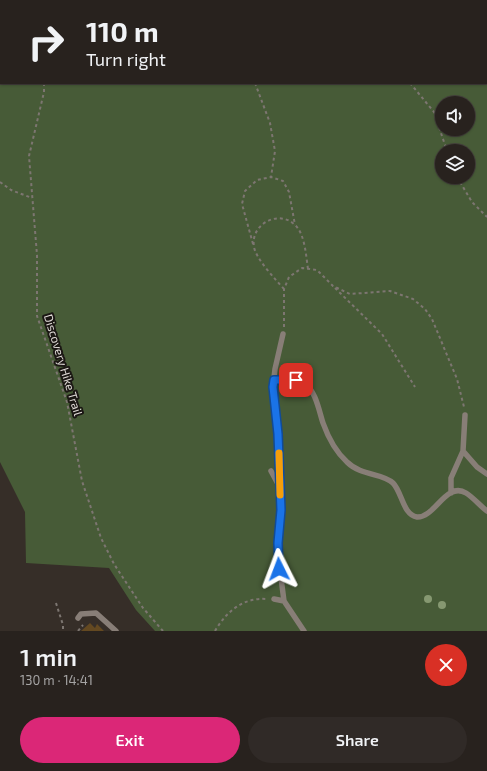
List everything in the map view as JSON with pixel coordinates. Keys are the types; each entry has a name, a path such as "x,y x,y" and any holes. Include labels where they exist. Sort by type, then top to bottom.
{"lane":[{"path":"283,334 274,380 273,394 278,434 281,510 278,555 284,601 304,631"},
{"path":"274,380 296,380 308,386 315,399 328,434 341,456 356,470 391,482 399,491 409,513 419,517 430,512 452,493 460,492 467,494 487,511"},
{"path":"452,493 451,478 463,451 465,414"},
{"path":"463,451 476,467 487,474"},
{"path":"271,471 279,488"},
{"path":"274,599 284,601"},
{"path":"78,618 81,614 96,613 116,631"}],"path":[{"name":"Discovery Hike Trail","path":"44,84 44,92 29,156 37,255 37,316 67,402 82,481 101,538 114,564 143,608 163,631"},
{"path":"255,84 270,123 275,151 270,178"},
{"path":"411,84 434,112 445,144"},
{"path":"284,289 268,272 254,248 242,204 245,191 257,180 270,178 283,181 289,192 295,225 300,232 308,269"},
{"path":"0,182 11,190 33,198"},
{"path":"461,184 472,202 487,217"},
{"path":"254,248 254,235 262,224 271,218 284,219 295,225"},
{"path":"283,334 284,289 289,277 302,268 317,270 382,334 415,388"},
{"path":"333,286 350,294 390,291 413,298 425,309 432,320 457,379 465,414"},
{"path":"215,631 223,618 232,608 247,601 262,598 274,599"},
{"path":"56,602 63,625 63,631"}],"green space":[{"path":"0,84 487,84 487,631 155,631 136,610 109,568 26,563 25,512 0,462"}],"building":[{"path":"90,623 95,628 97,624 104,631 81,631"}],"slow traffic":[{"path":"279,453 280,495"}],"route":[{"path":"279,569 278,543 281,510 278,434 273,387 274,380 296,380"}]}
